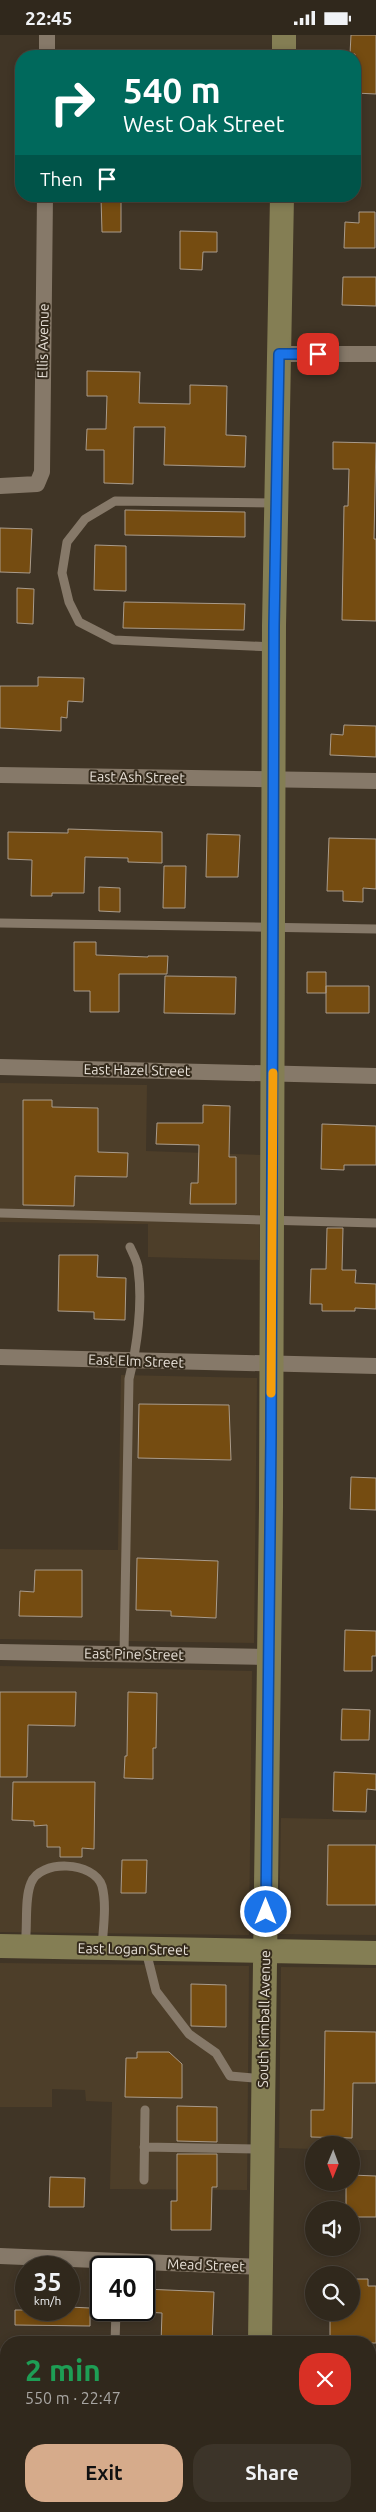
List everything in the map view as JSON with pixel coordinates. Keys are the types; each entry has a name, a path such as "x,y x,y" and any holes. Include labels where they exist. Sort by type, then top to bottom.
{"street":[{"path":"47,35 47,50"},
{"path":"284,35 284,50"},
{"name":"Ellis Avenue","path":"0,486 37,484 42,472 45,202"},
{"name":"South Kimball Avenue","path":"260,2336 271,1365 274,647 282,202"},
{"path":"279,354 376,355"},
{"name":"East Ash Street","path":"0,775 376,781"},
{"name":"East Hazel Street","path":"0,1067 376,1076"},
{"name":"East Elm Street","path":"0,1357 271,1365 376,1366"},
{"name":"East Pine Street","path":"0,1652 268,1657"},
{"name":"East Logan Street","path":"0,1946 376,1953"},
{"name":"Mead Street","path":"0,2256 90,2262"},
{"name":"Mead Street","path":"155,2265 261,2267"}],"lane":[{"path":"274,647 114,640 79,622 69,603 62,573 67,543 85,519 115,501 277,503"},
{"path":"0,923 376,929"},
{"path":"0,1213 376,1223"},
{"path":"124,1654 128,1379 137,1346 138,1316 138,1268 130,1247"},
{"path":"25,1947 30,1883 36,1874 48,1868 66,1867 84,1869 95,1875 102,1885 102,1948"},
{"path":"145,1949 156,1991 189,2034 216,2053 230,2076 264,2079"},
{"path":"144,2180 145,2110"},
{"path":"144,2147 263,2149"},
{"path":"115,2336 116,2321"}],"shaded area":[{"path":"0,1083 147,1085 146,1151 261,1155 259,1260 148,1257 148,1224 0,1222"},
{"path":"121,1375 257,1378 254,1643 0,1639 0,1549 118,1550"},
{"path":"0,1666 252,1671 249,1935 0,1932"},
{"path":"281,1818 376,1820 376,1935 279,1934"},
{"path":"0,1963 249,1966 247,2190 110,2189 112,2102 86,2101 85,2090 52,2089 52,2107 0,2107"},
{"path":"281,1967 376,1968 376,2150 360,2150 360,2136 305,2136 305,2149 279,2148"}],"building":[{"path":"351,35 376,35 376,94 361,93 361,50 350,50"},
{"path":"101,202 121,202 121,232 102,232"},
{"path":"359,212 375,212 375,248 344,248 345,222 359,223"},
{"path":"180,231 217,232 217,252 203,252 202,270 180,269"},
{"path":"343,277 376,277 376,306 342,305"},
{"path":"87,371 140,372 139,403 190,404 190,385 227,386 226,435 246,436 245,467 164,465 165,427 134,427 133,484 104,483 104,450 86,450 87,429 106,429 107,396 87,396"},
{"path":"333,442 376,443 374,539 376,539 376,621 342,620 344,506 348,506 349,469 333,469"},
{"path":"125,510 245,512 245,537 125,535"},
{"path":"0,528 32,529 30,573 0,572"},
{"path":"95,545 126,546 126,591 94,590"},
{"path":"17,588 34,589 33,624 17,623"},
{"path":"124,602 245,604 244,630 123,628"},
{"path":"38,677 84,678 83,702 68,701 67,718 61,717 61,731 0,728 0,686 38,686"},
{"path":"344,725 376,726 376,757 330,755 331,734 343,735"},
{"path":"68,829 162,832 162,863 128,862 128,858 85,857 84,893 52,893 52,896 31,896 32,860 8,859 8,832 68,833"},
{"path":"207,834 240,835 238,877 206,877"},
{"path":"329,838 376,839 376,889 363,888 363,902 343,901 343,891 327,891"},
{"path":"164,866 186,866 185,908 163,908"},
{"path":"99,887 120,888 120,912 99,911"},
{"path":"74,942 96,942 96,955 168,956 167,974 119,974 119,1012 90,1012 90,991 74,991"},
{"path":"307,972 326,972 326,993 307,993"},
{"path":"165,976 236,977 235,1014 164,1013"},
{"path":"326,986 369,986 369,1013 326,1013"},
{"path":"23,1100 52,1100 52,1107 98,1108 98,1152 128,1153 127,1177 75,1176 74,1206 23,1205"},
{"path":"203,1105 230,1106 229,1157 236,1157 236,1204 190,1204 191,1183 198,1183 199,1145 156,1144 157,1123 203,1123"},
{"path":"322,1124 376,1126 376,1165 344,1165 344,1170 321,1169"},
{"path":"327,1228 343,1228 342,1270 356,1270 355,1283 376,1284 376,1309 355,1308 355,1311 322,1311 322,1304 310,1304 311,1269 326,1269"},
{"path":"59,1255 98,1255 97,1277 126,1278 125,1320 94,1319 94,1312 58,1311"},
{"path":"139,1404 229,1405 231,1460 138,1458"},
{"path":"351,1477 376,1478 376,1510 350,1509"},
{"path":"137,1558 218,1561 216,1618 171,1616 171,1611 136,1610"},
{"path":"35,1570 82,1570 82,1617 19,1616 20,1591 34,1592"},
{"path":"345,1630 376,1631 376,1656 372,1656 372,1671 344,1671"},
{"path":"0,1692 76,1692 75,1726 28,1725 27,1777 0,1777"},
{"path":"128,1692 157,1693 156,1748 153,1748 153,1779 124,1778 125,1756 127,1756"},
{"path":"342,1709 370,1710 369,1740 341,1740"},
{"path":"334,1772 376,1774 376,1790 367,1789 366,1812 333,1811"},
{"path":"13,1782 95,1782 94,1849 82,1848 82,1857 60,1857 60,1847 47,1847 47,1825 34,1826 34,1821 12,1820"},
{"path":"328,1845 376,1845 376,1905 327,1905"},
{"path":"122,1860 147,1860 146,1893 121,1893"},
{"path":"191,1984 226,1985 226,2027 191,2026"},
{"path":"325,2031 376,2032 376,2083 353,2083 352,2136 311,2136 311,2110 324,2110"},
{"path":"137,2052 169,2052 182,2064 182,2098 125,2097 126,2058 137,2058"},
{"path":"177,2106 217,2107 217,2142 177,2141"},
{"path":"177,2154 217,2154 217,2187 212,2187 211,2230 171,2230 171,2201 177,2201"},
{"path":"360,2175 376,2176 376,2217 360,2217 360,2201 346,2201 346,2191 360,2191"},
{"path":"50,2177 85,2178 84,2207 49,2207"},
{"path":"360,2279 368,2279 368,2286 376,2286 376,2336 330,2336 330,2321 360,2321"},
{"path":"155,2289 214,2292 212,2336 161,2336 162,2313 155,2313"},
{"path":"80,2308 90,2308 90,2326 15,2325 15,2321 80,2321"}],"slow traffic":[{"path":"271,1393 273,1073"}],"route":[{"path":"266,1912 271,1436 274,626 279,354 318,354"}]}
